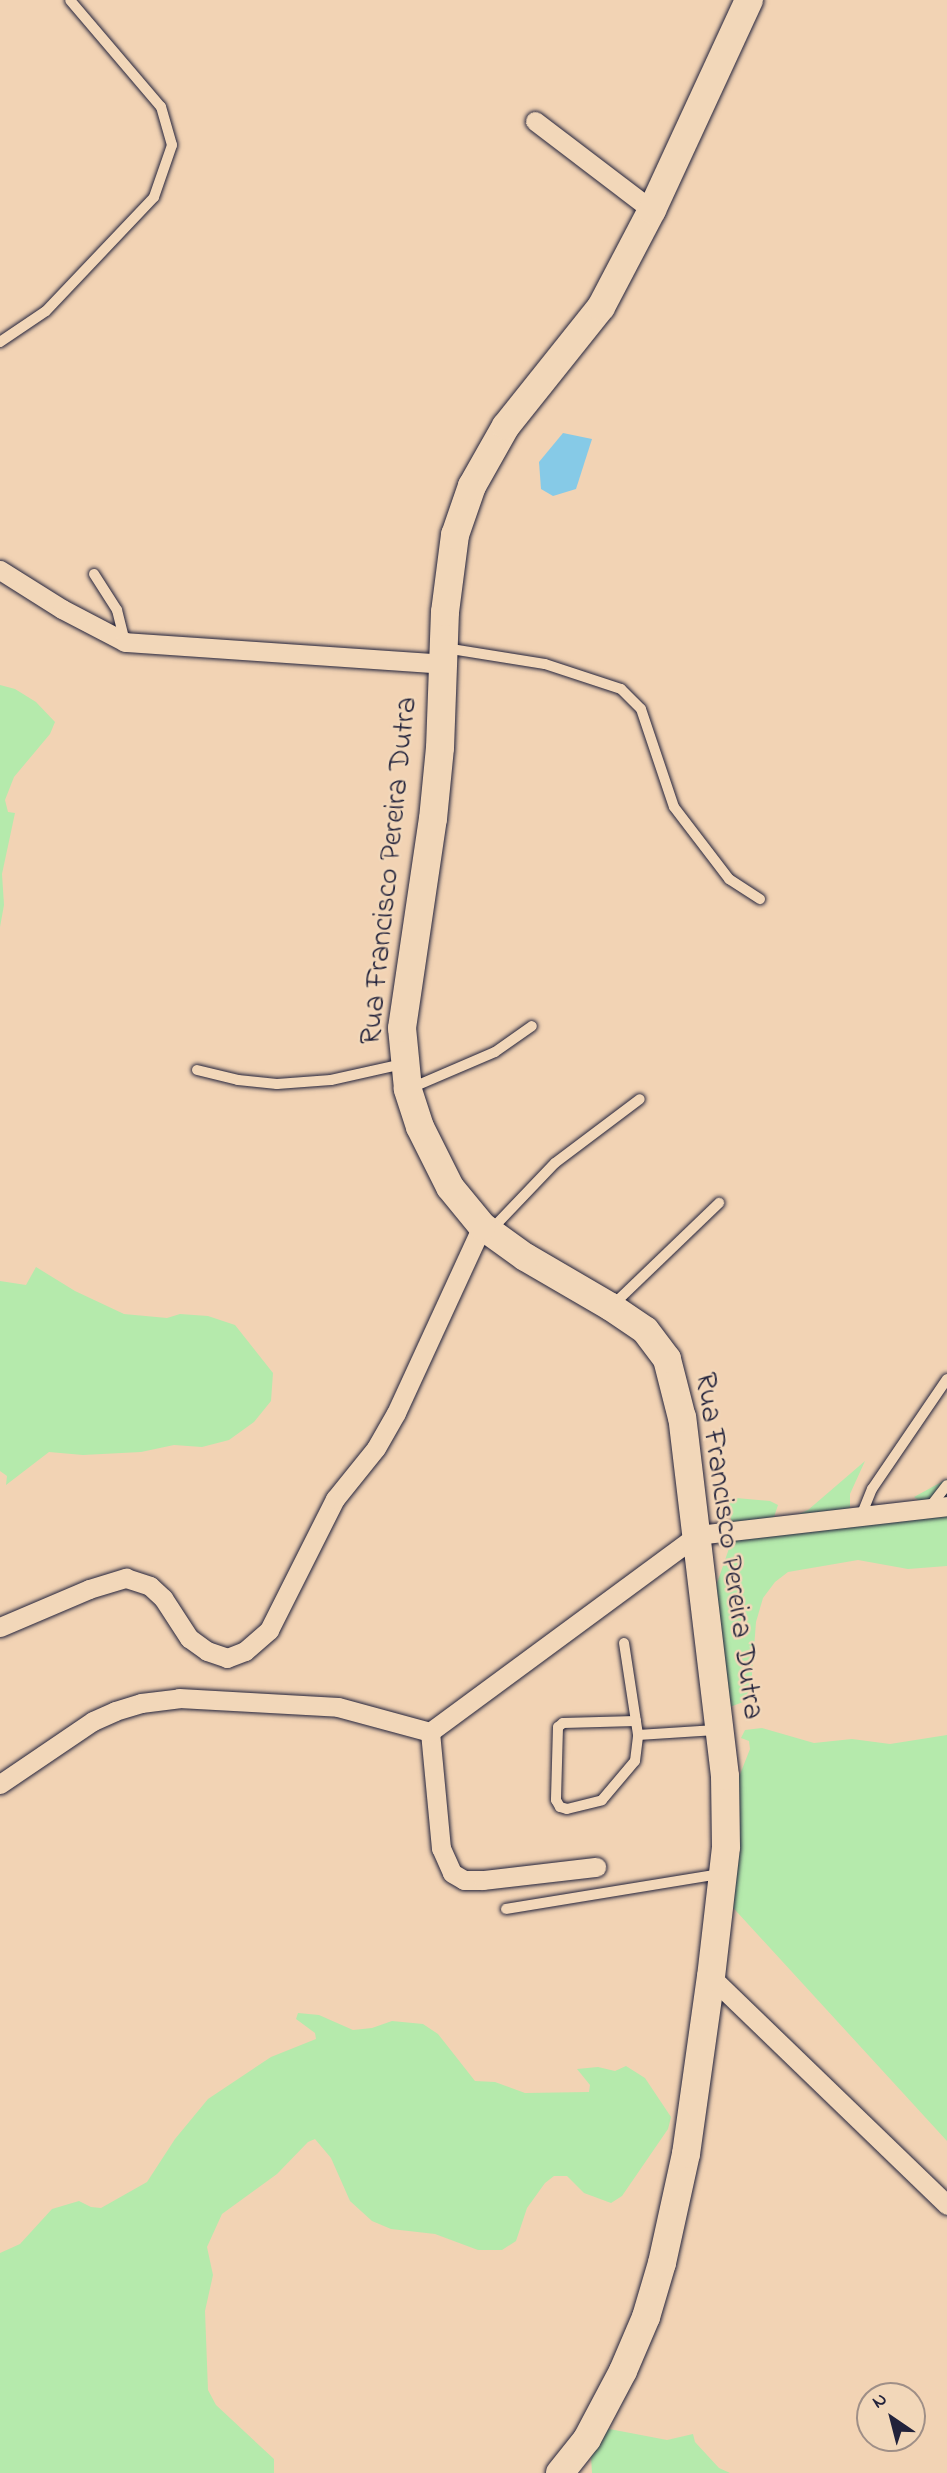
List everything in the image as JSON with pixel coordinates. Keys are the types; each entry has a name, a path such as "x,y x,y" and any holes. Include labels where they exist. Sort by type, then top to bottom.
{"main road":[{"name":"Rua Francisco Pereira Dutra","path":"560,2473 587,2439 623,2371 646,2318 662,2263 686,2154 723,1874 727,1810 720,1730 682,1418 667,1359 645,1330 525,1257 486,1229 450,1187 420,1127 405,1077 402,1028 433,819 445,612 455,535 472,486 506,426 601,307 652,210 749,0"}],"street":[{"path":"536,121 652,210"},
{"path":"0,570 83,621 125,642 444,656"},
{"path":"0,1627 89,1590 126,1578 150,1586 163,1598 189,1638 207,1651 228,1658 245,1651 269,1630 335,1499 376,1448 396,1413 486,1229"},
{"path":"430,1732 697,1535 938,1507"},
{"path":"0,1784 93,1721 141,1703 179,1698 338,1707 430,1732"},
{"path":"430,1732 441,1848 452,1873 464,1881 596,1867"},
{"path":"711,1977 947,2205"}],"lane":[{"path":"0,342 46,311 154,197 172,145 162,107 70,0"},
{"path":"94,574 117,610 125,642"},
{"path":"444,656 545,664 621,689 641,709 674,807 729,878 760,899"},
{"path":"197,1070 238,1080 277,1084 405,1077 495,1052 532,1026"},
{"path":"486,1229 555,1163 640,1100"},
{"path":"611,1307 719,1203"},
{"path":"861,1516 872,1489 947,1379"},
{"path":"938,1507 947,1485"},
{"path":"624,1643 633,1713 636,1721 638,1735 635,1761 601,1800 567,1809 560,1808 556,1800 558,1727 562,1723 636,1721"},
{"path":"638,1735 720,1730"},
{"path":"506,1909 723,1874"}],"green space":[{"path":"0,685 15,689 36,702 55,722 50,734 14,777 5,800 8,812 15,813 2,874 4,905 0,927"},
{"path":"36,1267 75,1291 124,1314 167,1318 180,1314 208,1316 235,1325 273,1373 271,1401 254,1422 229,1440 202,1447 174,1445 141,1452 83,1455 49,1452 6,1485 7,1476 0,1471 0,1281 26,1285"},
{"path":"865,1461 850,1494 850,1508 936,1512 914,1497 947,1479 947,1566 908,1569 858,1560 788,1572 775,1582 763,1598 756,1622 751,1687 743,1702 730,1707 716,1645 717,1583 733,1537 729,1503 736,1498 770,1501 778,1505 774,1517 797,1515 808,1510"},
{"path":"762,1728 814,1743 852,1739 890,1744 947,1735 947,2141 726,1900 735,1787 750,1749 749,1741 741,1738 745,1730"},
{"path":"298,2013 319,2015 353,2030 372,2028 392,2021 423,2024 438,2034 475,2081 495,2082 525,2093 589,2092 590,2085 577,2069 598,2067 615,2071 626,2066 645,2078 671,2117 668,2129 622,2196 611,2203 584,2193 567,2176 554,2176 545,2183 527,2208 516,2241 502,2250 478,2250 435,2234 391,2229 372,2221 350,2201 331,2158 315,2139 308,2142 277,2174 222,2214 207,2247 213,2275 205,2311 208,2390 216,2405 274,2459 274,2473 0,2473 0,2253 20,2244 52,2209 79,2201 101,2208 147,2182 175,2139 208,2099 271,2057 316,2039 315,2033 296,2019"},
{"path":"599,2427 667,2440 693,2434 695,2442 719,2468 730,2473 592,2473 590,2441"}],"water":[{"path":"563,433 592,439 576,489 553,496 541,489 539,462"}]}
